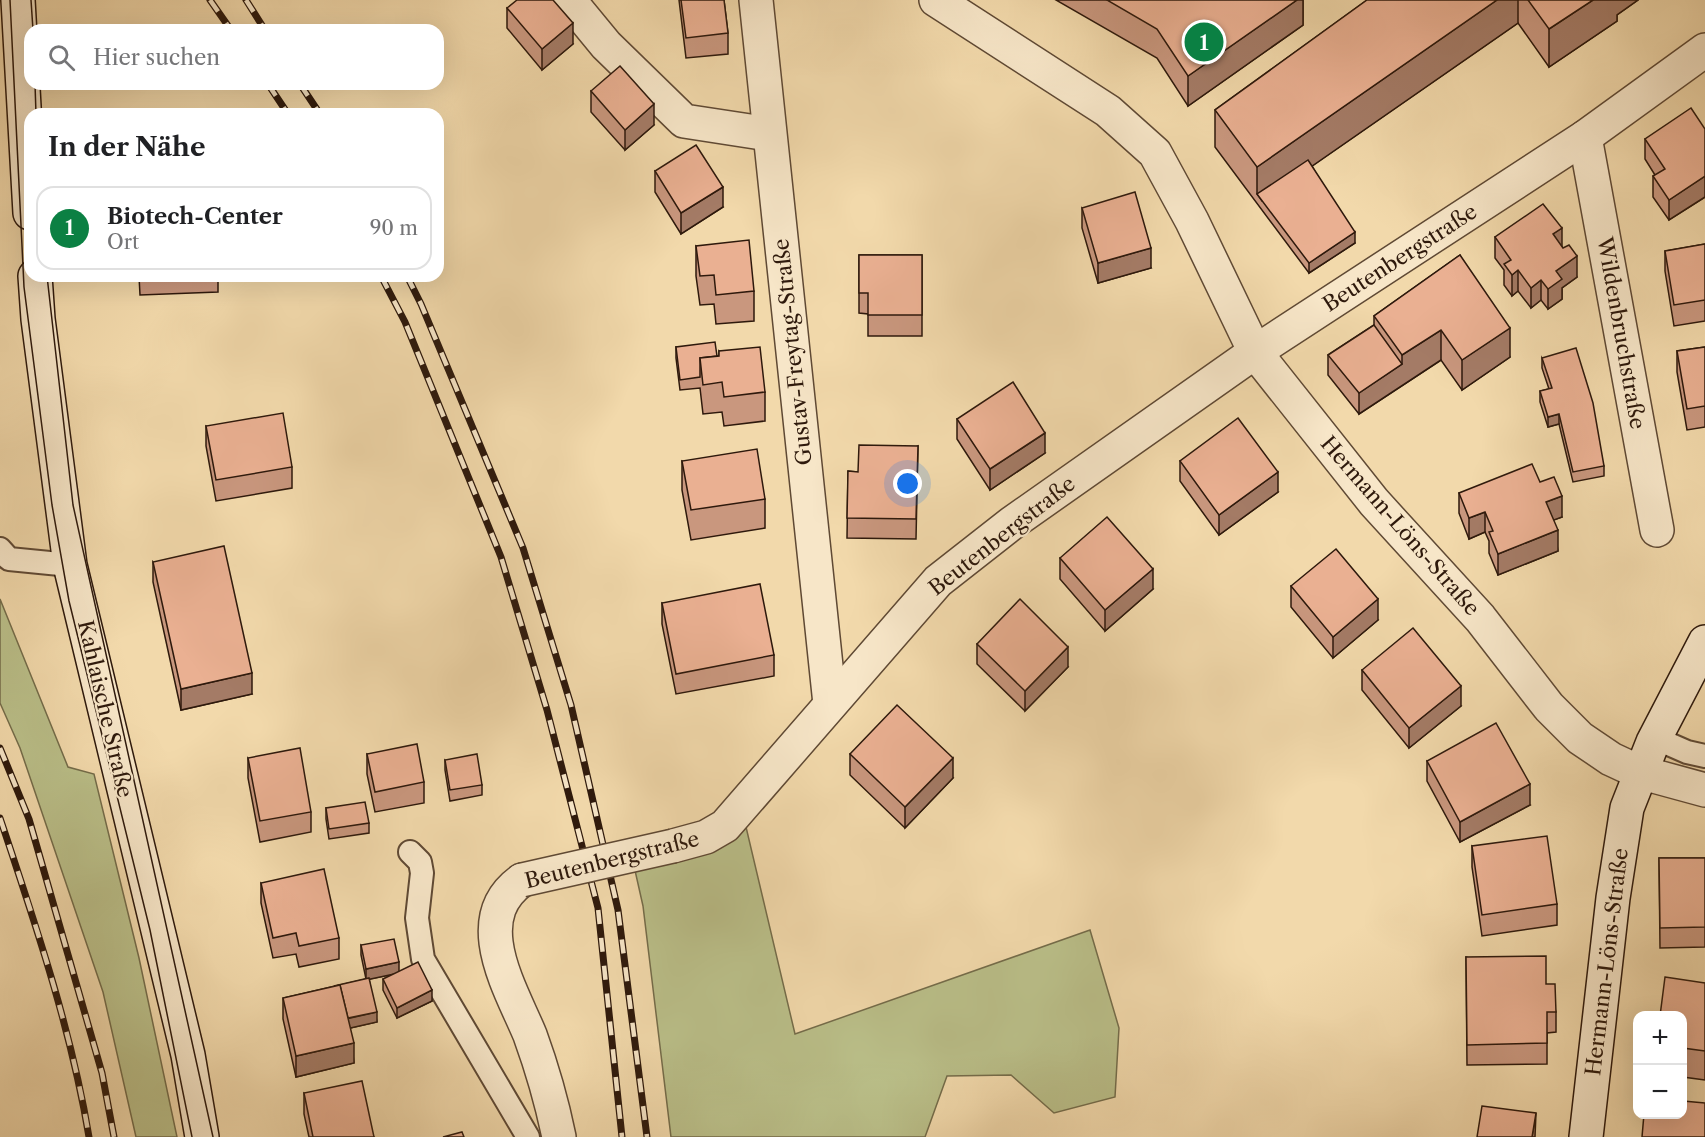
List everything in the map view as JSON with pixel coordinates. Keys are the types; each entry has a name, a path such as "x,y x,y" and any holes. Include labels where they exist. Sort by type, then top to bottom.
{"street":[{"path":"18,0 24,108"},
{"path":"569,0 606,45 684,121 770,134"},
{"name":"Gustav-Freytag-Straße","path":"756,0 830,704"},
{"name":"Hermann-Löns-Straße","path":"936,0 1108,111 1155,153 1192,221 1256,352 1374,502 1480,618 1549,707 1580,738 1611,759 1639,772 1627,808 1622,833 1586,1137"},
{"name":"Beutenbergstraße","path":"559,1137 530,1036 506,984 496,945 498,915 503,899 510,889 522,880 673,846 706,837 725,826 938,581 1012,523 1256,352 1585,136 1705,50"},
{"name":"Wildenbruchstraße","path":"1585,136 1657,530"},
{"name":"Kahlaische Straße","path":"35,282 70,565 188,1055 202,1137"},
{"path":"1705,642 1639,772 1705,790"}],"lane":[{"path":"0,549 9,560 70,565"},
{"path":"1655,738 1692,754 1705,756"},
{"path":"410,852 420,862 422,873 418,924 423,959 428,972 528,1137"}],"green space":[{"path":"0,599 68,767 94,774 139,958 177,1137 136,1137 103,992 20,748 0,703"},
{"path":"746,827 795,1034 1090,930 1119,1028 1115,1097 1054,1113 1011,1075 947,1076 925,1137 671,1137 643,906 634,866"}],"building":[{"path":"517,0 553,0 573,23 542,49 507,8"},
{"path":"681,0 724,0 728,33 686,38"},
{"path":"1107,0 1297,0 1188,76 1157,29"},
{"path":"1367,0 1497,0 1257,167 1215,110"},
{"path":"1528,0 1593,0 1549,29"},
{"path":"620,66 654,104 625,130 591,91"},
{"path":"1691,108 1705,129 1705,176 1669,200 1653,176 1665,169 1645,139"},
{"path":"696,145 723,187 681,213 655,171"},
{"path":"1308,160 1355,232 1309,263 1257,194"},
{"path":"1135,192 1151,248 1098,263 1082,208"},
{"path":"1543,204 1562,228 1553,234 1563,248 1569,245 1577,256 1556,271 1562,279 1548,289 1541,280 1531,288 1518,270 1512,275 1504,264 1511,260 1495,237"},
{"path":"749,240 754,291 716,295 714,275 700,276 696,246"},
{"path":"1705,244 1705,300 1674,305 1665,251"},
{"path":"859,255 922,255 922,315 868,315 868,293 859,293"},
{"path":"1460,255 1510,328 1462,360 1441,330 1402,355 1374,316"},
{"path":"1374,325 1402,364 1359,393 1328,355"},
{"path":"715,342 717,356 700,358 700,377 680,380 676,347"},
{"path":"760,347 765,392 724,397 722,382 703,385 700,358 719,356 719,351"},
{"path":"1705,347 1705,406 1687,409 1677,351"},
{"path":"1576,348 1593,403 1604,466 1573,472 1559,414 1548,417 1540,391 1552,388 1542,358"},
{"path":"1013,382 1045,433 990,469 957,419"},
{"path":"283,413 292,467 216,480 206,426"},
{"path":"1238,418 1278,472 1219,515 1180,461"},
{"path":"859,445 918,446 916,519 847,518 848,471 858,472"},
{"path":"757,449 765,499 691,510 682,461"},
{"path":"1532,464 1540,482 1554,477 1562,496 1546,502 1558,530 1498,554 1489,532 1493,531 1485,512 1469,518 1459,493"},
{"path":"1107,517 1153,569 1105,610 1060,558"},
{"path":"224,546 252,673 181,689 153,562"},
{"path":"1336,549 1378,599 1333,637 1291,586"},
{"path":"760,584 774,655 676,674 662,603"},
{"path":"1020,599 1068,647 1025,691 977,644"},
{"path":"1413,628 1461,686 1409,728 1362,670"},
{"path":"897,705 953,758 905,807 850,754"},
{"path":"1496,723 1530,784 1460,822 1427,761"},
{"path":"417,744 424,782 375,792 367,754"},
{"path":"300,748 311,812 260,821 248,758"},
{"path":"477,754 482,785 450,790 445,760"},
{"path":"365,802 369,823 329,829 326,808"},
{"path":"1547,836 1557,904 1482,915 1472,846"},
{"path":"1659,858 1705,858 1705,927 1660,928"},
{"path":"324,869 339,938 299,946 296,933 273,938 261,883"},
{"path":"394,939 399,962 366,969 361,945"},
{"path":"1546,956 1546,984 1555,984 1556,1012 1547,1012 1547,1043 1467,1045 1466,957"},
{"path":"418,962 432,990 397,1008 383,979"},
{"path":"1665,977 1705,983 1705,1051 1687,1049 1687,1011 1661,1011"},
{"path":"369,978 377,1012 348,1018 340,985 334,986"},
{"path":"340,985 354,1043 296,1056 283,998"},
{"path":"362,1081 374,1137 313,1137 304,1093"},
{"path":"1687,1101 1705,1103 1705,1137 1642,1137 1644,1119 1687,1119"},
{"path":"1482,1106 1536,1113 1532,1137 1477,1137"},
{"path":"462,1132 464,1137 443,1137"}],"tram line":[{"path":"10,0 24,287 52,505 69,601 150,930 192,1137"},
{"path":"31,0 33,24"},
{"path":"35,90 36,108"},
{"path":"48,282 73,505 213,1137"}],"railway":[{"path":"210,0 227,24"},
{"path":"246,0 261,24"},
{"path":"272,90 284,108"},
{"path":"304,90 316,108"},
{"path":"384,282 405,322 501,557 547,710 598,908 622,1137"},
{"path":"410,282 523,548 571,705 618,910 647,1137"},
{"path":"0,748 29,819 102,1073 114,1137"},
{"path":"0,818 39,936 62,1016 89,1137"}],"place":[{"name":"Biotech-Center","path":"1204,42"}]}
